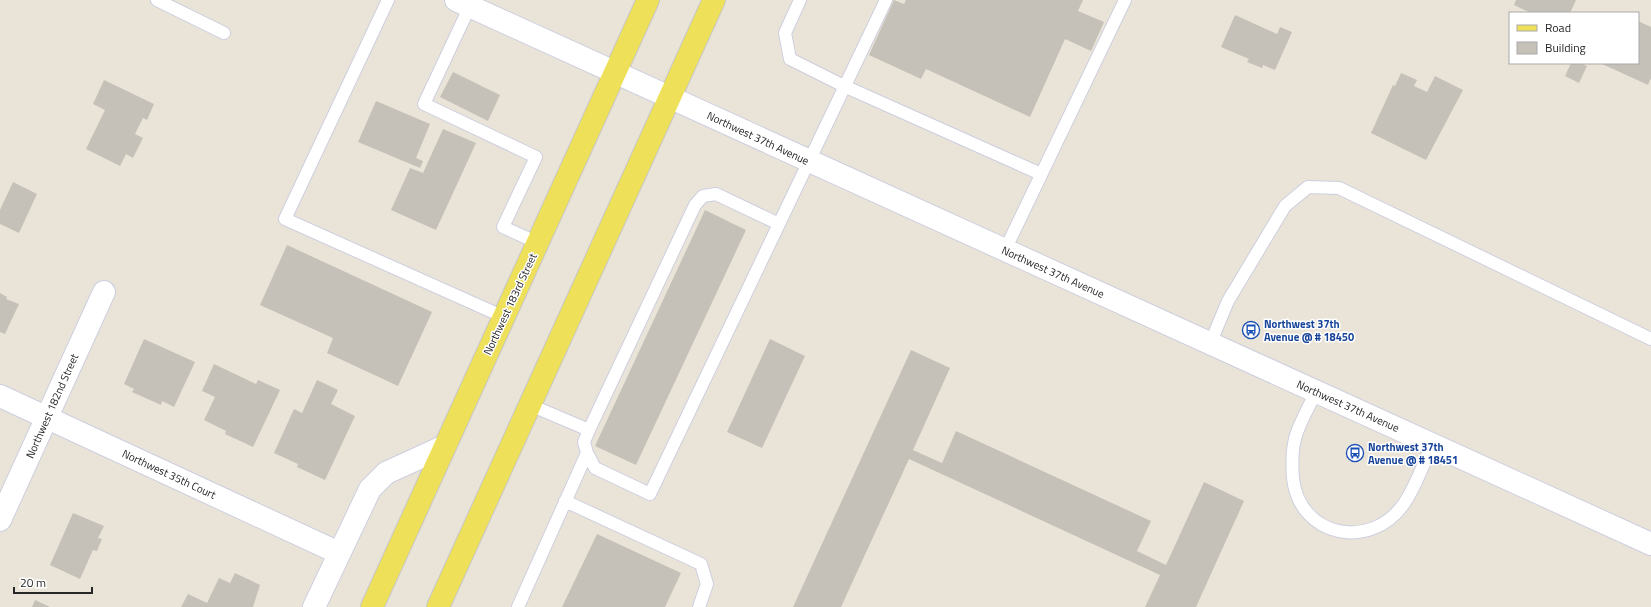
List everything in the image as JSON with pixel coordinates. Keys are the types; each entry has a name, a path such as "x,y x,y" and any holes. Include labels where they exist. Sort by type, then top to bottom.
{"main road":[{"name":"Northwest 183rd Street","path":"372,607 648,0"},
{"path":"438,607 714,0"},
{"name":"Northwest 37th Avenue","path":"463,3 1651,544"},
{"name":"Northwest 182nd Street","path":"0,520 104,292"},
{"name":"Northwest 35th Court","path":"0,396 339,552"},
{"path":"314,607 370,489 386,473 445,446"}],"lane":[{"path":"157,0 224,33"},
{"path":"388,0 285,220 504,316"},
{"path":"800,0 785,33 790,58 844,86 1041,174"},
{"path":"778,224 716,194 703,196 695,205 588,430 584,442 587,453 596,468 650,494 886,0"},
{"path":"1005,250 1125,0"},
{"path":"463,3 424,104 536,156 503,227 538,243"},
{"path":"1210,344 1228,300 1285,206 1308,187 1339,188 1651,339"},
{"path":"1316,392 1295,438 1292,462 1293,480 1299,499 1309,515 1324,527 1337,532 1356,533 1373,530 1387,521 1403,505 1432,445"},
{"path":"530,405 588,430"},
{"path":"518,607 587,453"},
{"path":"565,501 700,564 707,584 699,606"}],"building":[{"path":"894,0 904,4 906,0 1083,0 1078,11 1104,22 1091,51 1065,39 1030,117 926,69 921,79 869,55"},
{"path":"1516,0 1576,0 1570,12 1529,12 1514,5"},
{"path":"1235,15 1277,34 1280,27 1292,32 1275,70 1263,65 1262,68 1247,62 1249,59 1221,47"},
{"path":"1639,21 1651,27 1651,78 1648,85 1602,64 1639,64"},
{"path":"1571,64 1582,64 1587,66 1579,83 1565,76"},
{"path":"453,72 500,95 488,121 440,97"},
{"path":"1401,73 1417,80 1414,86 1427,92 1435,76 1463,90 1426,160 1371,133 1393,85 1395,86"},
{"path":"104,80 154,104 147,120 143,118 135,134 143,138 133,158 126,154 120,166 86,149 105,110 93,104"},
{"path":"376,101 430,124 416,158 423,161 420,168 358,142"},
{"path":"443,129 476,143 436,230 391,210 410,168 423,173"},
{"path":"13,182 37,194 19,233 0,224 0,210"},
{"path":"705,210 746,230 636,465 595,446"},
{"path":"287,245 432,312 398,386 327,353 333,338 260,305"},
{"path":"0,293 7,297 6,299 19,304 5,334 0,332"},
{"path":"144,339 195,362 174,407 162,401 161,405 132,392 134,389 124,384"},
{"path":"770,339 805,356 762,448 727,432"},
{"path":"911,350 950,368 913,450 942,463 956,431 1151,521 1137,551 1166,565 1204,482 1244,501 1196,607 1145,607 1160,575 909,459 841,607 793,607"},
{"path":"214,364 256,384 258,380 280,390 253,447 225,434 226,431 204,420 215,397 202,391"},
{"path":"317,380 338,390 331,404 355,416 325,480 297,467 298,464 274,453 294,409 302,413"},
{"path":"73,513 104,526 98,538 102,539 97,551 93,550 80,579 50,565"},
{"path":"597,534 681,573 665,607 562,607"},
{"path":"235,573 260,585 253,607 181,607 188,594 207,603 219,578 230,583"},
{"path":"35,600 50,607 32,607"}],"place":[{"name":"Northwest 37th Avenue @ # 18450","path":"1251,330"},
{"name":"Northwest 37th Avenue @ # 18451","path":"1355,453"}]}
